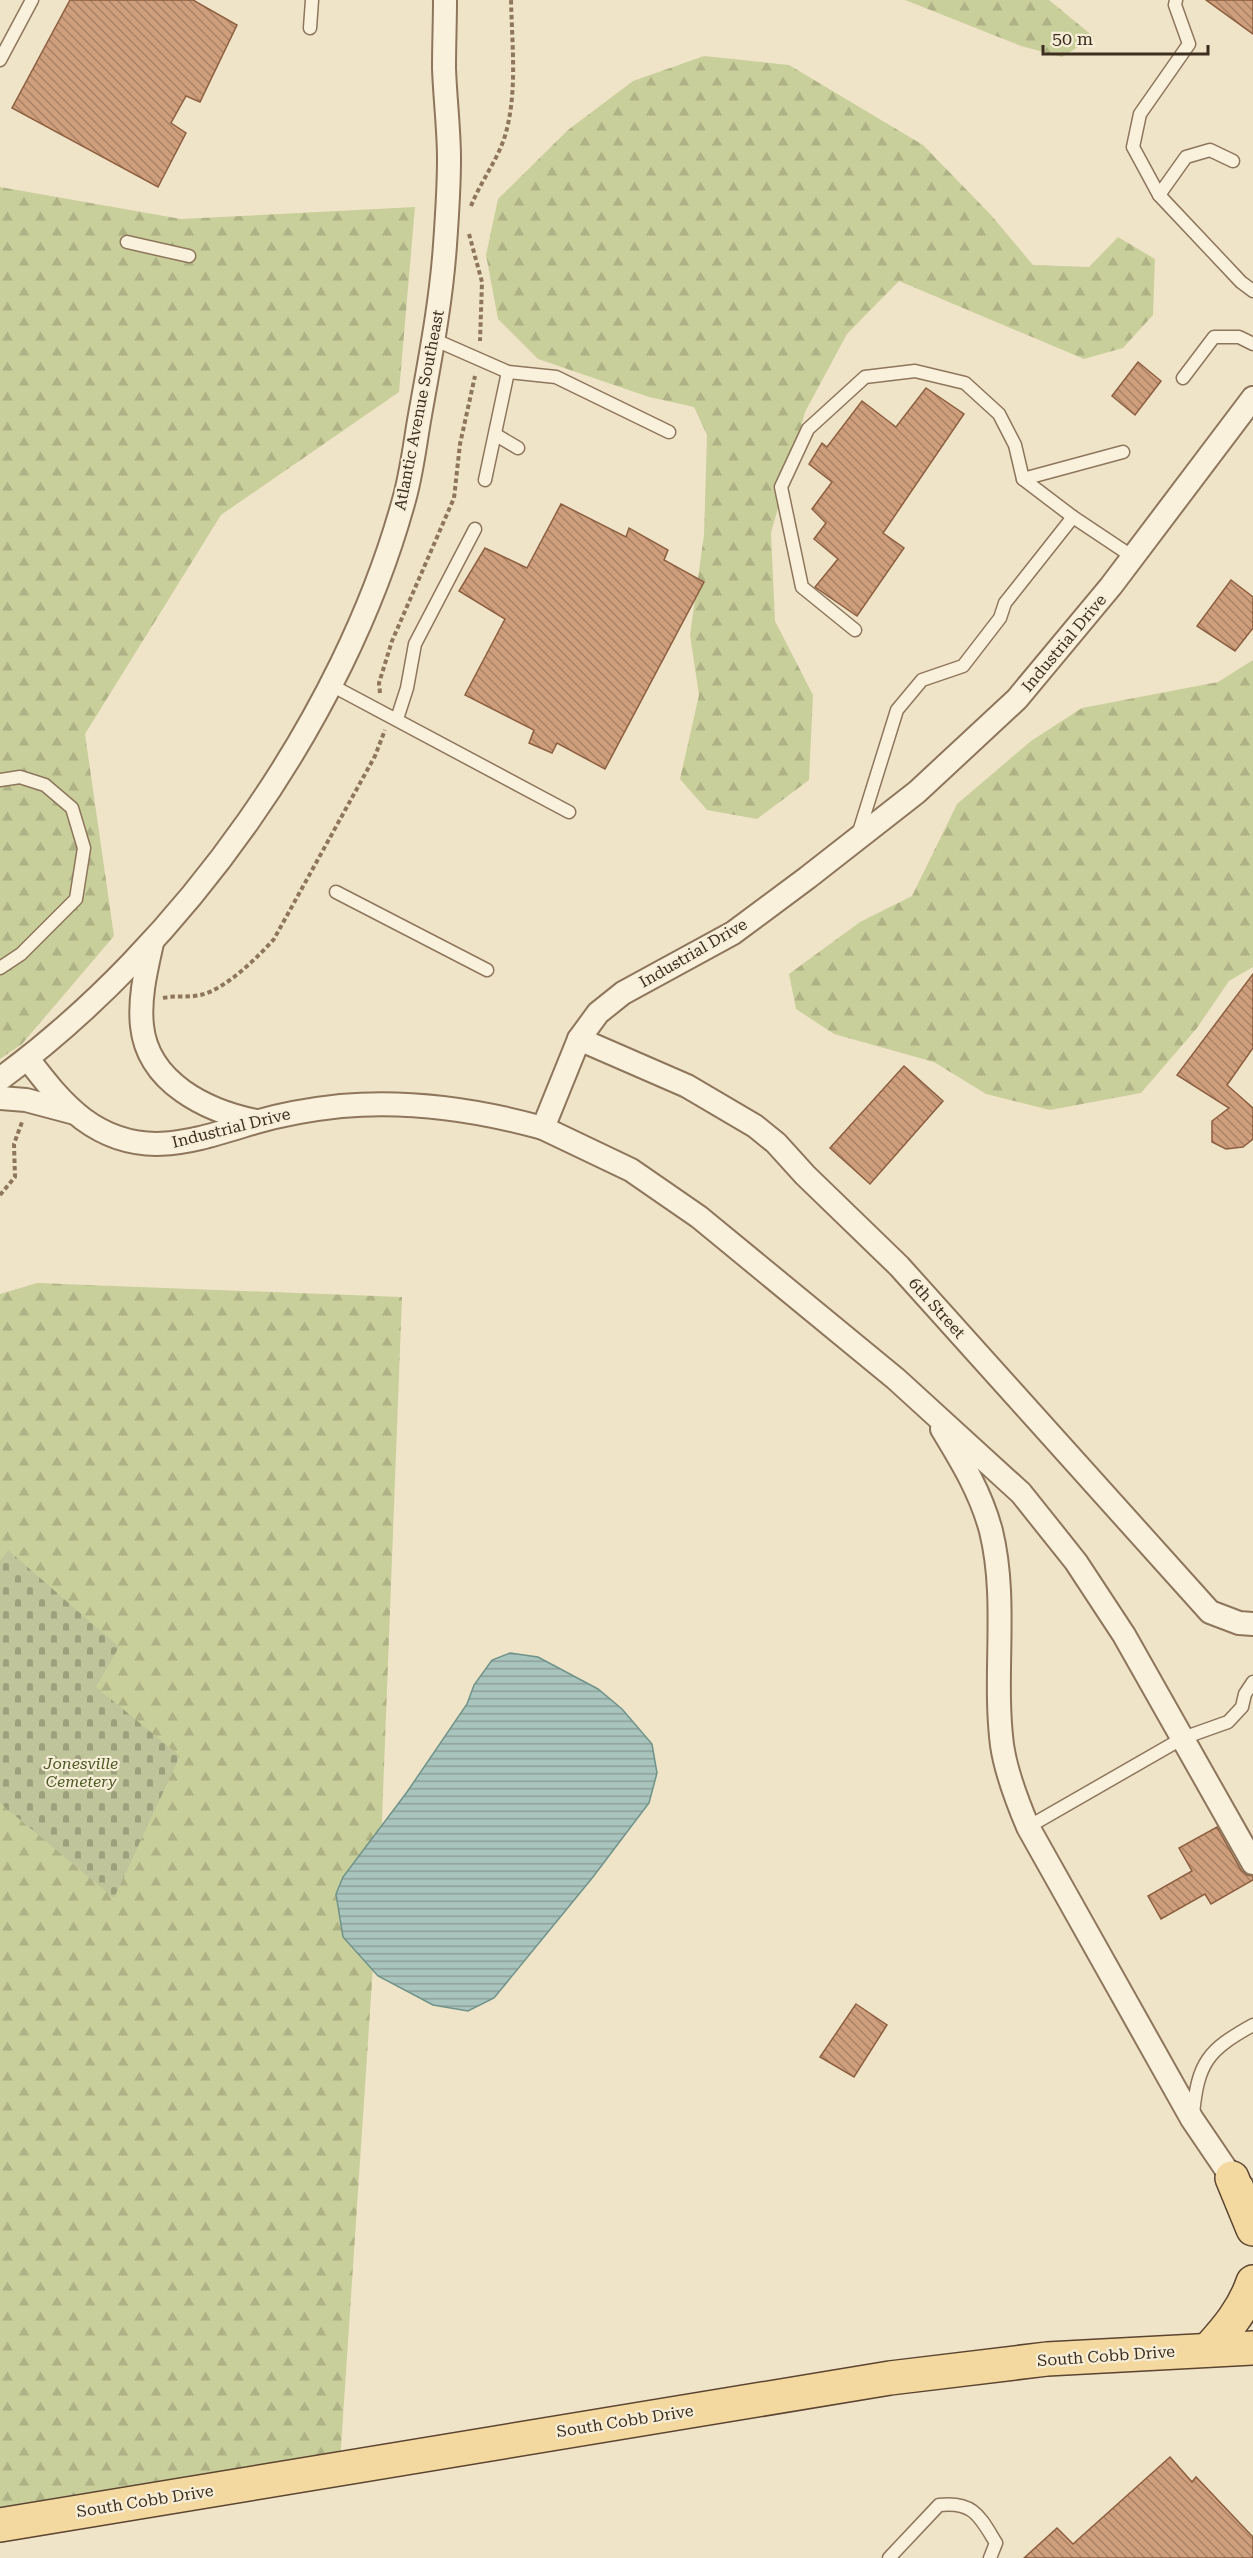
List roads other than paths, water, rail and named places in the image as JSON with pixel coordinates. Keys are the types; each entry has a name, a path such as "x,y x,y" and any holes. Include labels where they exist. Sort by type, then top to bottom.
{"main road":[{"path":"1243,2186 1253,2229"},
{"path":"1208,2350 1236,2316 1248,2297 1253,2282"},
{"name":"South Cobb Drive","path":"0,2525 890,2378 1047,2359 1253,2348"}],"street":[{"name":"Atlantic Avenue Southeast","path":"0,1079 80,1014 152,942 223,855 280,772 331,685 371,595 405,498 433,339 445,246 449,159 444,67 445,0"},
{"name":"Industrial Drive","path":"27,1059 77,1114 101,1130 120,1138 145,1143 168,1145 210,1137 258,1121 341,1106 410,1105 474,1113 543,1128 579,1039 598,1013 623,993 733,933 857,839 953,761 1017,699 1080,625 1250,408"},
{"path":"152,942 144,978 142,1026 146,1042 165,1076 194,1100 236,1117 258,1121"},
{"name":"6th Street","path":"579,1039 687,1086 755,1126 776,1143 805,1175 899,1266 1209,1612 1239,1623 1253,1624"},
{"path":"0,1098 26,1100 77,1114"},
{"path":"543,1128 631,1170 684,1205 879,1365 1021,1493 1076,1562 1124,1635 1253,1863"},
{"path":"930,1410 970,1476 982,1503 991,1533 997,1571 999,1712 1002,1746 1014,1795 1028,1827 1192,2119 1243,2186"}],"lane":[{"path":"0,60 32,0"},
{"path":"310,28 312,0"},
{"path":"1176,0 1175,5 1189,44 1140,114 1133,147 1159,195 1240,282 1253,291"},
{"path":"1159,195 1186,157 1210,150 1233,161"},
{"path":"128,242 189,256"},
{"path":"1182,378 1214,337 1239,337 1253,344"},
{"path":"433,339 508,372 556,377 669,432"},
{"path":"855,630 802,587 781,487 808,429 865,377 915,371 965,383 999,414 1015,445 1023,479 1073,517 1133,557"},
{"path":"485,480 508,372"},
{"path":"496,435 518,448"},
{"path":"1023,479 1123,452"},
{"path":"857,839 897,710 922,680 963,666 1000,618 1005,603 1073,517"},
{"path":"397,719 407,688 415,644 475,529"},
{"path":"331,685 570,812"},
{"path":"0,780 20,777 45,785 72,808 84,848 76,898 21,954 0,968"},
{"path":"336,892 487,970"},
{"path":"1028,1827 1183,1738 1228,1722 1242,1707 1245,1694 1253,1682"},
{"path":"1192,2119 1196,2084 1203,2067 1214,2051 1230,2038 1253,2025"},
{"path":"889,2558 939,2505 956,2503 976,2512 996,2543 990,2558"}],"water":[{"path":"510,1653 538,1657 598,1689 622,1709 652,1744 657,1773 649,1803 593,1877 494,1998 468,2011 433,2005 378,1976 343,1937 336,1894 343,1877 407,1792 467,1704 474,1685 492,1660"}],"park label":[{"name":"Jonesville Cemetery","path":"81,1772"}]}
